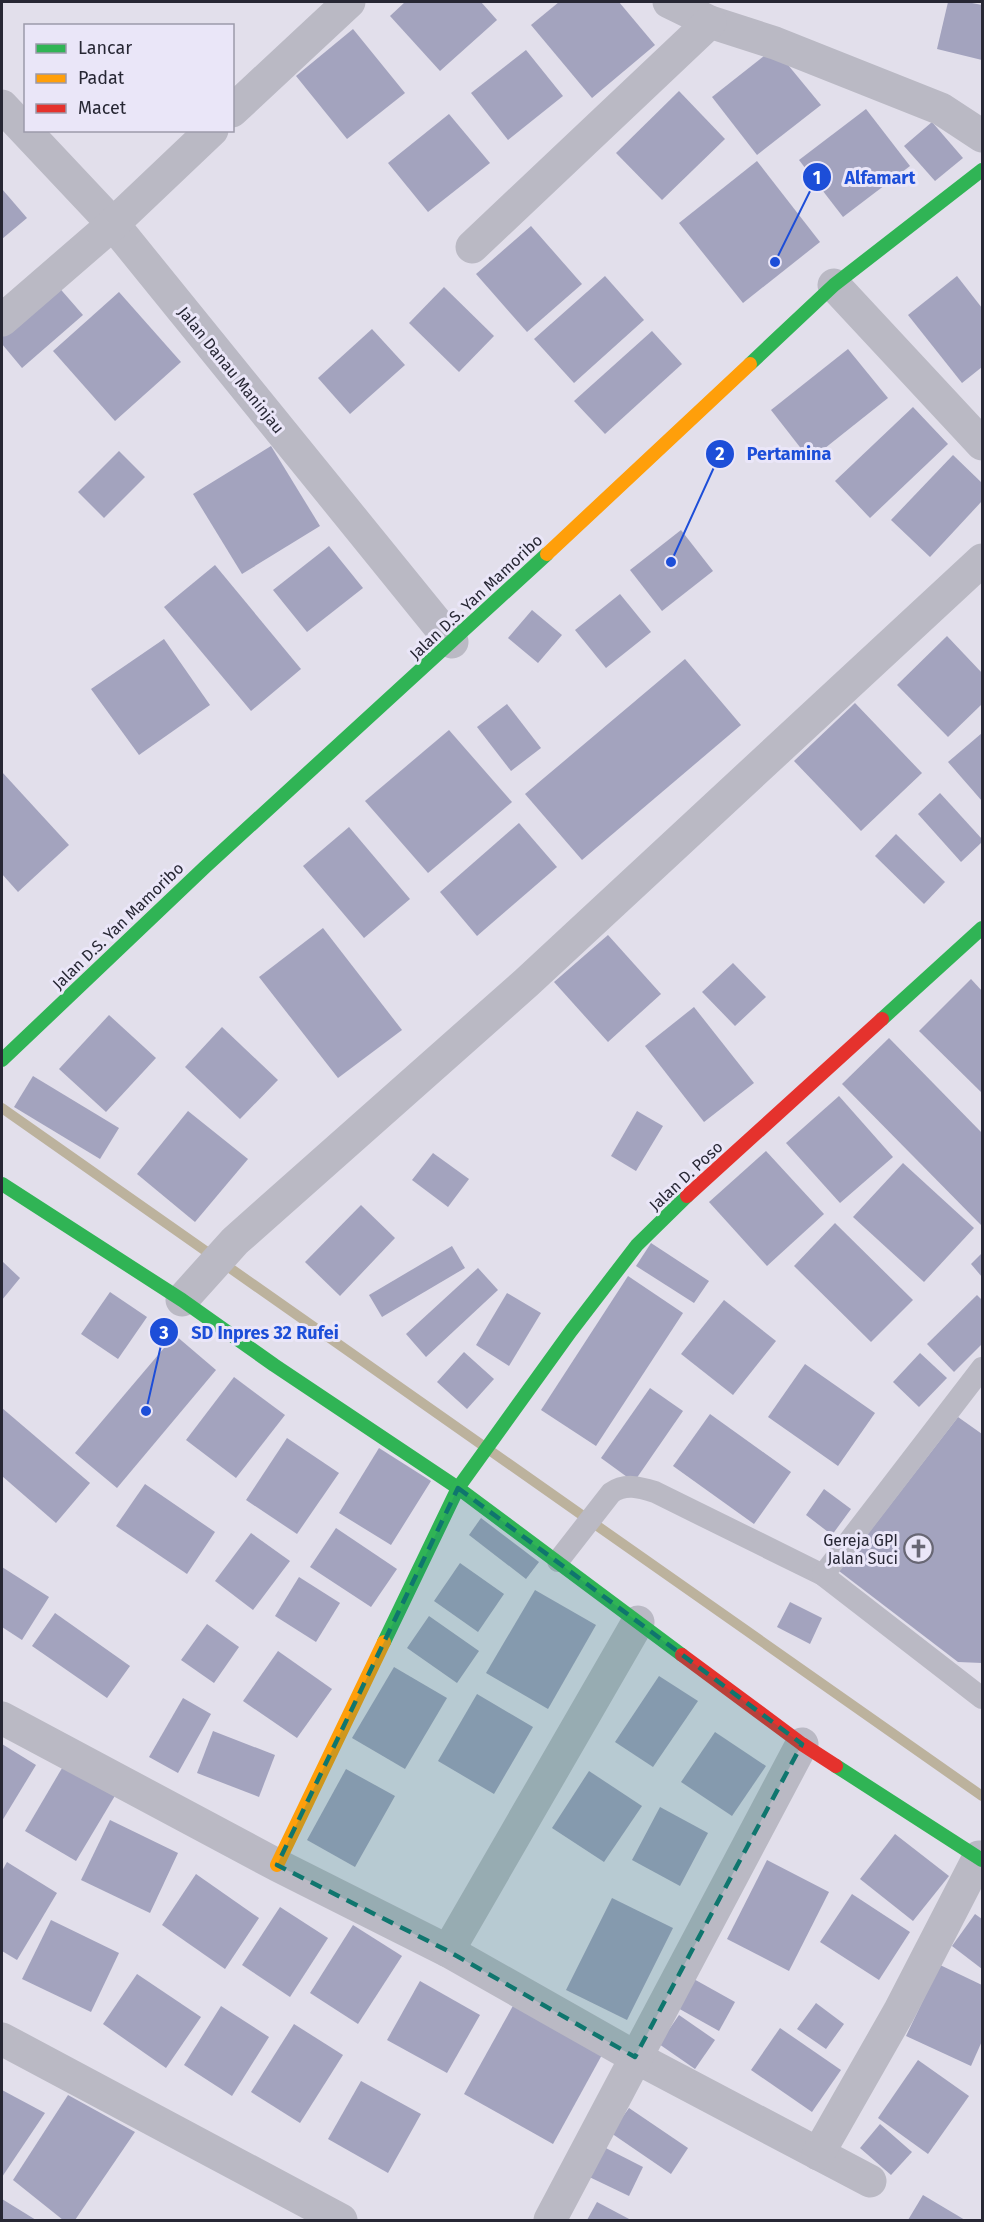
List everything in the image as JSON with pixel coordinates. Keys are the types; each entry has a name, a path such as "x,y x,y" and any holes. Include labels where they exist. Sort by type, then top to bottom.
{"street":[{"path":"234,109 349,2"},
{"path":"669,2 710,21 775,43 941,109 982,136"},
{"path":"472,247 710,21"},
{"name":"Jalan Danau Maninjau","path":"2,106 24,129"},
{"name":"Jalan Danau Maninjau","path":"26,132 113,224 452,642"},
{"path":"2,320 113,224 210,132"},
{"name":"Jalan D.S. Yan Mamoribo","path":"2,1060 205,867 452,642 834,285 982,170"},
{"path":"834,285 982,444"},
{"path":"192,1289 235,1241 526,983 982,560"},
{"name":"Jalan D. Poso","path":"277,1865 458,1488 637,1245 684,1199 982,928"},
{"path":"2,1184 192,1289 273,1365 458,1488 802,1744 981,1858 899,2012 818,2154"},
{"path":"448,1951 638,1622"},
{"path":"2,1718 277,1865 448,1951 635,2057 870,2181"},
{"path":"550,2220 802,1744"},
{"path":"2,2039 341,2220"}],"lane":[{"path":"823,1575 982,1368"},
{"path":"558,1561 610,1493 617,1488 639,1487 655,1492 823,1575 982,1698"}],"highlighted area":[{"path":"458,1488 802,1744 635,2057 448,1951 277,1865"}],"building":[{"path":"405,2 481,2 497,20 440,71 390,16"},
{"path":"559,2 619,2 655,45 592,98 531,25"},
{"path":"948,2 982,5 982,60 937,49"},
{"path":"353,29 405,93 347,139 296,76"},
{"path":"774,48 821,105 757,155 712,97"},
{"path":"526,50 563,96 508,140 471,93"},
{"path":"679,91 725,139 662,200 616,153"},
{"path":"866,109 910,166 843,217 799,160"},
{"path":"449,114 490,163 428,212 388,163"},
{"path":"932,122 963,158 935,181 904,146"},
{"path":"757,161 820,242 743,303 679,223"},
{"path":"2,189 27,218 2,239"},
{"path":"531,226 582,284 527,332 476,274"},
{"path":"605,276 644,320 574,383 534,339"},
{"path":"957,276 982,308 982,367 962,383 908,315"},
{"path":"56,284 83,315 22,368 2,344 2,331"},
{"path":"444,287 494,336 459,372 409,323"},
{"path":"119,292 181,362 115,421 53,351"},
{"path":"372,329 405,365 350,414 318,378"},
{"path":"652,331 682,364 605,434 574,401"},
{"path":"848,349 888,398 810,460 771,410"},
{"path":"913,407 948,444 870,518 835,481"},
{"path":"271,446 320,526 242,574 193,494"},
{"path":"119,451 145,477 104,518 78,492"},
{"path":"953,455 982,483 982,501 930,557 891,520"},
{"path":"681,530 713,571 662,611 630,570"},
{"path":"329,546 363,588 307,632 273,590"},
{"path":"215,565 301,669 251,711 164,607"},
{"path":"620,594 651,632 606,668 575,630"},
{"path":"532,610 562,635 538,663 508,638"},
{"path":"947,636 982,673 982,704 948,737 897,685"},
{"path":"164,639 210,705 139,755 91,689"},
{"path":"685,659 741,725 582,860 525,794"},
{"path":"855,703 922,773 861,831 794,761"},
{"path":"507,704 541,748 511,771 477,727"},
{"path":"449,730 512,802 428,873 365,801"},
{"path":"982,733 982,801 948,762"},
{"path":"2,772 69,845 18,892 2,874"},
{"path":"940,793 982,839 982,842 961,862 918,814"},
{"path":"519,823 557,867 477,936 440,892"},
{"path":"349,827 410,899 364,938 303,866"},
{"path":"896,834 945,882 924,904 875,856"},
{"path":"323,928 402,1030 338,1078 259,977"},
{"path":"608,935 661,994 608,1042 554,982"},
{"path":"733,963 766,997 735,1026 702,992"},
{"path":"971,979 982,991 982,1093 919,1031"},
{"path":"694,1007 754,1083 704,1122 645,1046"},
{"path":"109,1015 156,1058 106,1112 59,1069"},
{"path":"222,1027 278,1080 240,1119 185,1067"},
{"path":"889,1038 982,1133 982,1226 842,1084"},
{"path":"33,1076 119,1128 100,1159 14,1107"},
{"path":"839,1096 893,1157 840,1203 786,1143"},
{"path":"188,1111 248,1159 195,1222 137,1174"},
{"path":"637,1111 663,1126 636,1171 611,1156"},
{"path":"766,1151 824,1214 767,1266 709,1202"},
{"path":"433,1153 469,1179 448,1207 412,1180"},
{"path":"903,1163 974,1228 924,1282 853,1217"},
{"path":"361,1205 395,1238 340,1296 305,1262"},
{"path":"835,1223 913,1300 871,1342 794,1266"},
{"path":"651,1243 709,1281 694,1303 636,1266"},
{"path":"452,1246 465,1268 382,1317 369,1295"},
{"path":"982,1253 982,1277 971,1264"},
{"path":"2,1261 20,1278 2,1300"},
{"path":"478,1268 498,1290 426,1357 406,1334"},
{"path":"628,1276 683,1313 596,1446 541,1410"},
{"path":"110,1292 147,1317 118,1359 81,1334"},
{"path":"507,1293 541,1313 509,1366 476,1345"},
{"path":"977,1295 982,1300 982,1344 954,1372 927,1344"},
{"path":"724,1300 776,1341 733,1395 681,1354"},
{"path":"175,1335 216,1370 117,1488 75,1453"},
{"path":"464,1352 494,1379 467,1409 437,1382"},
{"path":"920,1353 947,1378 919,1407 893,1382"},
{"path":"805,1364 875,1413 838,1466 768,1417"},
{"path":"234,1377 285,1415 236,1478 186,1440"},
{"path":"650,1388 683,1411 634,1482 601,1458"},
{"path":"2,1408 90,1483 56,1523 2,1476"},
{"path":"710,1414 791,1472 754,1524 673,1466"},
{"name":"Gereja GPI Jalan Suci","path":"958,1417 982,1434 982,1663 958,1662 839,1571"},
{"path":"287,1438 339,1473 297,1534 246,1500"},
{"path":"379,1448 431,1481 391,1545 339,1513"},
{"path":"145,1484 215,1532 187,1574 116,1526"},
{"path":"824,1489 851,1509 832,1535 806,1515"},
{"path":"481,1518 539,1562 526,1579 469,1535"},
{"path":"336,1528 397,1569 371,1607 310,1567"},
{"path":"251,1533 290,1561 253,1610 215,1581"},
{"path":"460,1563 504,1594 478,1632 434,1601"},
{"path":"2,1567 49,1597 22,1640 2,1627"},
{"path":"299,1577 340,1603 316,1642 275,1616"},
{"path":"535,1590 596,1625 548,1709 486,1673"},
{"path":"790,1602 822,1618 810,1644 777,1627"},
{"path":"55,1613 130,1666 107,1698 32,1646"},
{"path":"429,1616 479,1651 457,1683 407,1648"},
{"path":"207,1624 239,1647 214,1683 181,1660"},
{"path":"278,1651 332,1689 297,1738 243,1701"},
{"path":"394,1667 447,1698 405,1769 352,1738"},
{"path":"659,1676 698,1701 653,1767 615,1742"},
{"path":"477,1694 533,1727 494,1794 438,1761"},
{"path":"183,1698 211,1714 178,1773 149,1757"},
{"path":"213,1731 275,1755 259,1797 197,1773"},
{"path":"715,1732 766,1766 732,1816 681,1782"},
{"path":"2,1744 36,1765 2,1821"},
{"path":"65,1763 116,1794 76,1861 25,1831"},
{"path":"346,1769 395,1796 355,1867 307,1840"},
{"path":"589,1771 642,1806 604,1862 552,1828"},
{"path":"660,1807 708,1833 680,1886 632,1860"},
{"path":"110,1820 178,1853 150,1913 81,1880"},
{"path":"895,1834 949,1876 913,1921 860,1879"},
{"path":"767,1860 829,1892 789,1971 727,1939"},
{"path":"7,1862 57,1893 17,1960 2,1951 2,1871"},
{"path":"196,1874 259,1918 225,1969 162,1925"},
{"path":"852,1894 910,1932 879,1980 820,1942"},
{"path":"612,1898 673,1928 627,2020 566,1990"},
{"path":"280,1907 328,1938 290,1997 242,1965"},
{"path":"975,1914 982,1919 982,1969 952,1946"},
{"path":"51,1920 119,1953 91,2012 22,1979"},
{"path":"353,1925 402,1956 358,2024 310,1993"},
{"path":"940,1965 982,1985 982,2041 971,2066 906,2036"},
{"path":"137,1974 201,2017 166,2068 103,2024"},
{"path":"692,1978 735,2002 719,2031 676,2007"},
{"path":"420,1981 480,2015 447,2073 387,2040"},
{"path":"816,2003 844,2024 826,2049 797,2029"},
{"path":"514,2004 603,2053 553,2144 464,2094"},
{"path":"221,2006 269,2037 232,2096 184,2065"},
{"path":"679,2015 715,2040 695,2069 659,2044"},
{"path":"294,2024 343,2055 300,2123 251,2092"},
{"path":"780,2028 841,2070 812,2112 751,2070"},
{"path":"918,2060 969,2096 928,2154 878,2118"},
{"path":"361,2081 421,2114 388,2173 328,2139"},
{"path":"2,2090 45,2113 2,2177"},
{"path":"68,2095 135,2132 75,2220 63,2220 13,2180"},
{"path":"629,2108 688,2148 671,2174 611,2133"},
{"path":"880,2124 912,2152 891,2175 860,2148"},
{"path":"596,2143 643,2167 629,2196 581,2173"},
{"path":"923,2195 965,2220 908,2220"},
{"path":"2,2199 36,2220 2,2220"},
{"path":"597,2202 631,2220 587,2220"}],"waterway":[{"path":"2,1108 982,1796"}],"traffic: fast":[{"path":"750,364 834,285 982,170"},
{"path":"2,1060 205,867 547,554"},
{"path":"882,1019 982,928"},
{"path":"2,1184 182,1300 274,1365 458,1488 682,1655"},
{"path":"384,1642 458,1488 571,1331 637,1245 687,1196"},
{"path":"836,1766 982,1860"}],"traffic: slow":[{"path":"547,554 750,364"},
{"path":"277,1865 384,1642"}],"traffic: jam":[{"path":"687,1196 882,1019"},
{"path":"682,1655 802,1744 836,1766"}],"place":[{"name":"Alfamart","path":"775,262"},
{"name":"Pertamina","path":"671,562"},
{"name":"SD Inpres 32 Rufei","path":"146,1411"},
{"name":"Gereja GPI Jalan Suci","path":"919,1549"}]}
